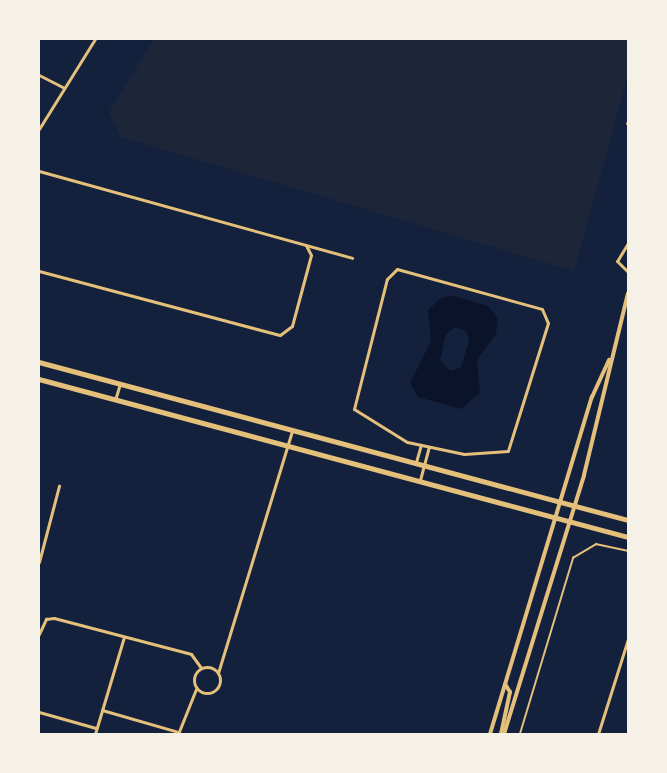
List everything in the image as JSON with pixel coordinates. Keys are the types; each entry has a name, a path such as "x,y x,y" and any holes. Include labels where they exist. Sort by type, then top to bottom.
{"main road":[{"path":"39,362 628,520"},
{"path":"39,379 628,537"}],"street":[{"path":"39,129 95,39"},
{"path":"39,75 64,88"},
{"path":"39,171 352,258"},
{"path":"628,243 617,261 617,267 628,272"},
{"path":"39,271 280,335 292,327 310,255 306,245"},
{"path":"397,269 542,309 548,323 508,451 464,454 429,447 421,445 354,409 391,273 397,269"},
{"path":"503,734 571,521 628,293"},
{"path":"490,734 592,397 612,354"},
{"path":"115,400 120,384"},
{"path":"196,688 213,693 219,686 218,673 292,431"},
{"path":"416,462 421,445"},
{"path":"419,480 429,447"},
{"path":"39,562 59,486"},
{"path":"39,634 46,619 54,618 190,654 201,668 218,673"},
{"path":"94,734 124,637"},
{"path":"598,734 628,639"},
{"path":"102,710 178,733 196,688 194,675 201,668"},
{"path":"503,734 510,692 505,684"},
{"path":"39,712 96,728"}],"lane":[{"path":"520,734 570,566 587,545 628,551"}],"shaded area":[{"path":"154,39 628,39 628,75 574,271 121,137 109,112"},
{"path":"454,296 488,306 498,319 496,334 477,360 480,393 461,409 418,397 410,383 431,341 428,310 442,297","holes":["455,327 466,331 469,341 461,367 450,371 440,360 446,334"]}]}
